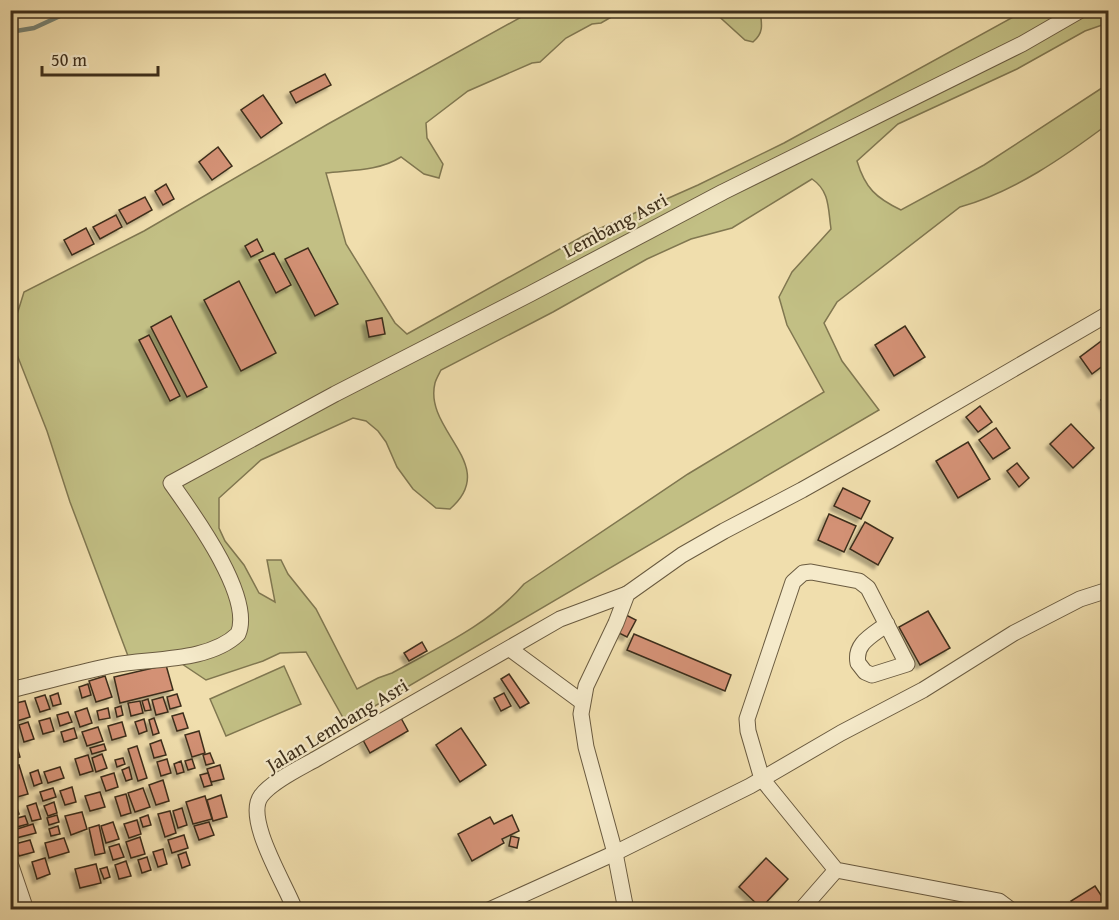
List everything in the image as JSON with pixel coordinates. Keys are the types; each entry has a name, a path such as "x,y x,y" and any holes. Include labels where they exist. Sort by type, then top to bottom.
{"street":[{"name":"Lembang Asri","path":"10,690 116,665 188,655 222,645 238,634 241,621 239,602 234,587 213,548 171,483 335,394 723,192 1022,44 1081,10"},
{"path":"582,702 510,649 560,619 627,594 682,555 891,440 1108,314"},
{"path":"887,624 868,588 862,582 811,572 803,573 793,582 747,719 749,735 762,779 836,870 999,901 1011,909"},
{"path":"489,909 615,853 762,779 841,733 923,690 1040,619 1080,599 1108,590"},
{"path":"626,909 615,853 581,725 582,702 586,686 627,594"},
{"name":"Jalan Lembang Asri","path":"295,909 259,828 257,809 260,796 316,759 510,649"},
{"path":"10,863 26,909"},
{"path":"801,909 836,870"}],"shaded area":[{"path":"532,11 622,11 566,38 540,62 532,63 468,91 426,123 427,138 443,164 439,178 424,174 401,157 384,165 326,173 346,244 395,323 407,334 585,235 698,185 784,143 1024,11 1108,11 1108,23 1085,31 1017,69 898,124 857,161 864,178 873,191 901,210 984,165 1108,84 1108,124 1056,161 1019,183 960,207 837,302 824,323 842,361 879,410 346,723 306,652 280,653 206,680 167,654 128,656 70,502 47,431 12,342 15,321 24,292 144,231 328,124","holes":["812,179 818,184 827,201 831,229 792,272 779,297 787,325 824,392 688,474 524,584 510,599 479,624 392,673 357,689 316,609 288,574 281,560 267,560 275,602 259,593 244,565 225,541 219,528 219,498 261,460 353,418 366,421 386,442 397,467 413,489 436,508 450,509 464,493 467,478 465,462 439,417 434,400 435,383 441,370 553,312 647,259 691,239 732,228"]},
{"path":"713,11 760,11 761,32 753,42 745,40"},
{"path":"284,666 301,704 226,736 210,699"}],"building":[{"path":"325,74 331,85 296,103 290,92"},
{"path":"263,95 282,123 261,138 241,110"},
{"path":"218,147 232,166 212,180 199,162"},
{"path":"166,184 174,199 163,205 155,191"},
{"path":"145,197 152,210 127,224 119,210"},
{"path":"116,215 122,227 100,239 93,227"},
{"path":"86,228 94,244 72,255 64,240"},
{"path":"257,239 263,251 251,257 245,246"},
{"path":"308,248 338,304 315,316 285,259"},
{"path":"274,253 291,285 276,293 259,260"},
{"path":"239,281 276,353 241,371 204,300"},
{"path":"171,316 207,387 187,397 151,327"},
{"path":"382,318 385,334 369,337 366,321"},
{"path":"905,326 925,357 894,376 875,345"},
{"path":"149,335 180,396 170,401 139,340"},
{"path":"1108,336 1108,362 1092,374 1080,357"},
{"path":"1108,395 1108,407 1107,409 1101,400"},
{"path":"980,406 992,422 978,432 966,417"},
{"path":"1071,424 1094,448 1073,468 1050,444"},
{"path":"996,428 1010,448 993,459 979,440"},
{"path":"968,442 990,479 958,498 936,461"},
{"path":"1017,463 1029,478 1019,487 1007,471"},
{"path":"843,488 870,501 861,519 834,506"},
{"path":"829,514 856,526 844,552 818,540"},
{"path":"865,522 893,538 878,565 850,549"},
{"path":"928,611 950,648 920,665 899,627"},
{"path":"626,615 636,620 627,637 617,632"},
{"path":"634,634 731,675 725,691 627,650"},
{"path":"422,642 427,651 409,661 404,653"},
{"path":"166,665 173,690 120,703 114,677"},
{"path":"509,674 529,703 520,708 501,679"},
{"path":"105,676 112,697 96,702 89,681"},
{"path":"88,684 91,695 82,698 79,687"},
{"path":"58,693 61,704 53,706 50,696"},
{"path":"504,693 511,706 501,711 494,698"},
{"path":"177,694 181,706 170,709 167,697"},
{"path":"45,695 50,709 40,712 35,698"},
{"path":"163,697 168,712 156,715 152,700"},
{"path":"148,699 151,710 145,711 142,701"},
{"path":"25,701 30,717 17,721 12,704"},
{"path":"140,701 143,713 131,716 128,703"},
{"path":"121,706 123,715 117,717 115,708"},
{"path":"87,708 92,723 80,727 75,712"},
{"path":"108,708 110,718 99,720 97,711"},
{"path":"68,712 72,722 60,726 57,715"},
{"path":"183,713 188,728 177,731 172,716"},
{"path":"50,718 54,731 43,734 39,721"},
{"path":"154,718 159,733 153,735 149,720"},
{"path":"401,718 408,731 370,753 363,740"},
{"path":"144,719 147,731 139,734 135,722"},
{"path":"28,722 34,739 24,742 19,725"},
{"path":"122,722 126,736 112,740 108,726"},
{"path":"98,727 103,741 87,746 82,732"},
{"path":"74,728 77,738 64,742 61,732"},
{"path":"461,728 486,765 460,782 436,745"},
{"path":"199,731 205,753 192,757 185,735"},
{"path":"161,740 166,755 154,758 150,744"},
{"path":"104,744 106,750 92,754 90,748"},
{"path":"137,746 147,778 138,781 128,749"},
{"path":"17,747 20,757 10,760 10,749"},
{"path":"210,753 214,763 206,765 203,755"},
{"path":"102,754 107,768 96,772 92,758"},
{"path":"88,755 93,771 80,775 75,759"},
{"path":"123,758 125,764 117,767 115,760"},
{"path":"167,759 171,773 161,776 157,762"},
{"path":"192,759 195,768 188,770 185,761"},
{"path":"181,761 184,772 177,774 174,764"},
{"path":"19,765 28,794 10,799 10,767"},
{"path":"220,765 224,779 211,782 207,769"},
{"path":"60,767 64,778 48,783 44,772"},
{"path":"129,767 132,779 126,781 122,770"},
{"path":"38,770 42,783 34,786 30,773"},
{"path":"114,773 118,787 106,791 101,777"},
{"path":"208,773 212,785 204,787 200,775"},
{"path":"163,780 169,801 156,805 149,785"},
{"path":"72,787 76,802 65,805 60,791"},
{"path":"53,788 56,797 43,801 40,792"},
{"path":"143,788 150,807 135,812 128,793"},
{"path":"100,792 105,807 90,811 85,796"},
{"path":"126,794 131,813 121,816 115,797"},
{"path":"221,795 227,817 213,821 207,800"},
{"path":"205,796 212,819 193,824 186,802"},
{"path":"54,802 57,813 48,816 44,806"},
{"path":"36,803 41,819 32,821 27,806"},
{"path":"16,805 19,814 10,817 10,807"},
{"path":"182,808 187,825 178,828 173,811"},
{"path":"170,811 176,833 165,837 158,814"},
{"path":"82,812 87,829 71,835 65,816"},
{"path":"57,815 59,822 49,825 47,818"},
{"path":"148,815 151,825 143,827 140,818"},
{"path":"512,815 519,831 502,839 504,843 472,861 458,834 490,817 494,824"},
{"path":"25,816 28,824 13,828 10,820"},
{"path":"137,820 141,834 129,838 124,824"},
{"path":"113,822 119,839 106,843 101,826"},
{"path":"209,822 214,835 199,840 194,826"},
{"path":"33,824 36,833 16,838 14,830"},
{"path":"99,825 105,853 95,855 89,828"},
{"path":"58,826 60,834 51,836 49,829"},
{"path":"184,835 188,848 172,853 168,840"},
{"path":"511,836 519,838 517,848 509,846"},
{"path":"140,837 145,854 131,858 126,842"},
{"path":"64,838 69,852 49,858 45,843"},
{"path":"30,840 34,852 19,856 15,844"},
{"path":"119,844 124,857 113,860 109,847"},
{"path":"163,849 167,864 158,867 153,852"},
{"path":"186,852 190,865 182,868 178,855"},
{"path":"147,857 151,870 142,873 138,860"},
{"path":"45,858 50,874 37,879 32,862"},
{"path":"766,858 788,879 761,908 739,887"},
{"path":"126,861 131,876 119,879 115,865"},
{"path":"96,864 101,883 80,888 75,869"},
{"path":"107,867 110,877 104,879 100,869"},
{"path":"1095,886 1108,906 1108,910 1076,910 1071,901"}],"waterway":[{"path":"10,32 34,28 73,10"}]}
